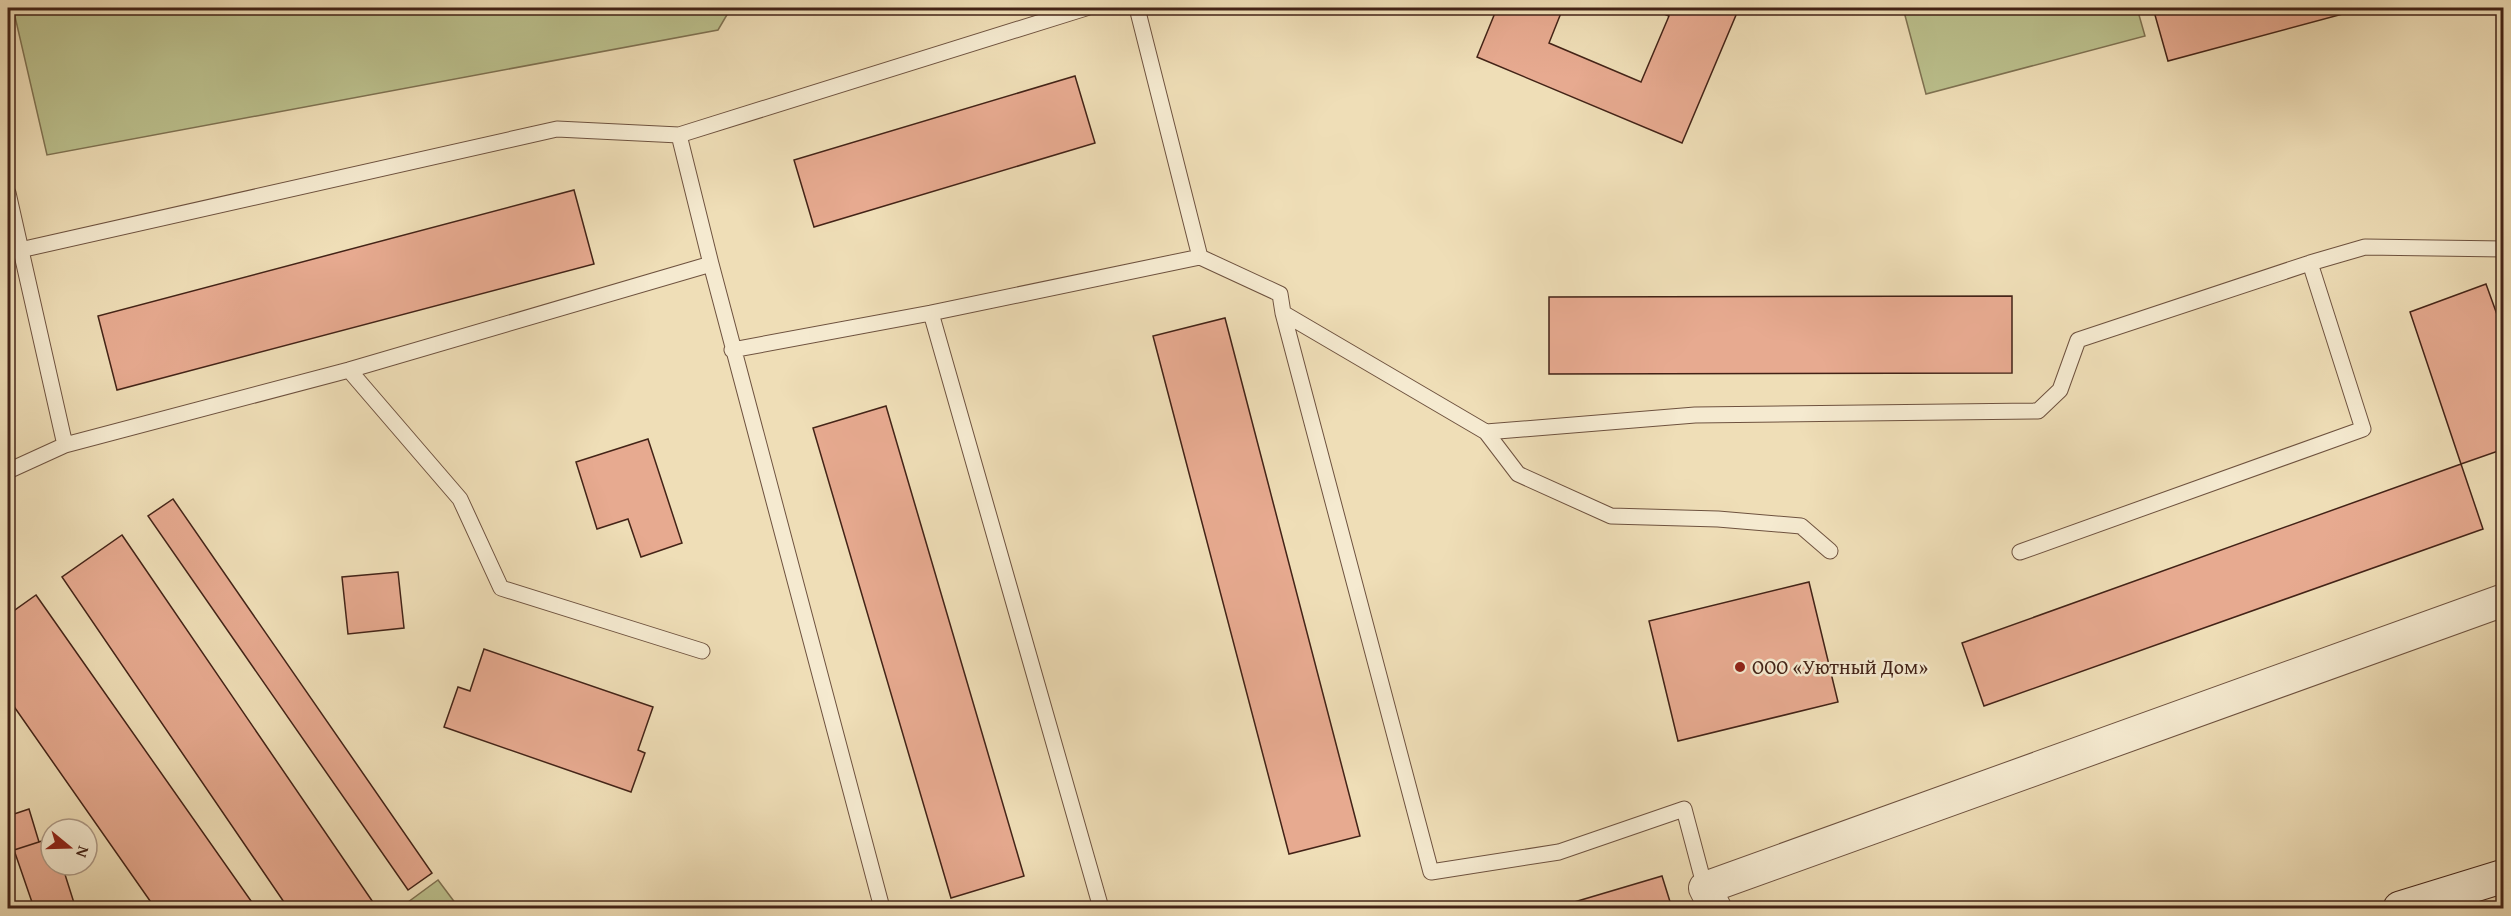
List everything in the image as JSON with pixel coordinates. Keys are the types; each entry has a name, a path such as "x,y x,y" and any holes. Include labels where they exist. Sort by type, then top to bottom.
{"main road":[{"path":"2400,909 2504,876"}],"street":[{"path":"1710,898 2504,600"}],"lane":[{"path":"20,250 557,129 679,135 1086,8"},
{"path":"1137,8 1200,257"},
{"path":"679,135 732,350 882,909"},
{"path":"8,193 65,445"},
{"path":"1486,432 1695,415 2038,411 2061,390 2078,340 2365,247 2504,249"},
{"path":"732,350 931,313 1200,257 1280,294 1283,313 1431,872 1560,852 1684,809 1710,898"},
{"path":"2020,552 2363,429 2310,263"},
{"path":"8,471 65,445 349,370 711,264"},
{"path":"931,313 1101,909"},
{"path":"1283,313 1486,432 1518,474 1611,516 1718,519 1801,526 1830,551"},
{"path":"349,370 460,499 501,588 702,651"}],"green space":[{"path":"13,8 731,8 718,30 47,155"},
{"path":"1903,8 2137,8 2145,36 1926,94"},
{"path":"438,880 459,908 400,908"}],"building":[{"path":"1497,8 1563,8 1549,43 1641,82 1669,16 1649,8 1739,8 1682,143 1477,57"},
{"path":"2153,8 2365,8 2168,61"},
{"path":"1075,76 1095,143 814,227 794,160"},
{"path":"574,190 594,264 117,390 98,316"},
{"path":"2486,284 2504,334 2504,449 2461,464 2410,312"},
{"path":"2012,296 2012,373 1549,374 1549,297"},
{"path":"1225,318 1360,836 1289,854 1153,336"},
{"path":"886,406 1024,876 951,898 813,428"},
{"path":"648,439 682,543 641,557 628,519 597,529 576,462"},
{"path":"2461,464 2483,529 1984,706 1962,643"},
{"path":"173,499 432,873 408,890 148,516"},
{"path":"122,535 377,908 288,908 62,577"},
{"path":"398,572 404,628 348,634 342,577"},
{"path":"1809,582 1838,702 1678,741 1649,621"},
{"path":"36,595 256,908 155,908 99,828 99,817 91,817 8,698 8,615"},
{"path":"484,649 653,707 638,750 645,753 631,792 444,727 458,687 470,691"},
{"path":"29,809 39,842 14,850 8,830 8,816"},
{"path":"39,842 39,877 66,877 75,906 34,908 14,850"},
{"path":"1662,876 1672,908 1554,908"}],"place":[{"name":"ООО «Уютный Дом»","path":"1740,667"}]}
